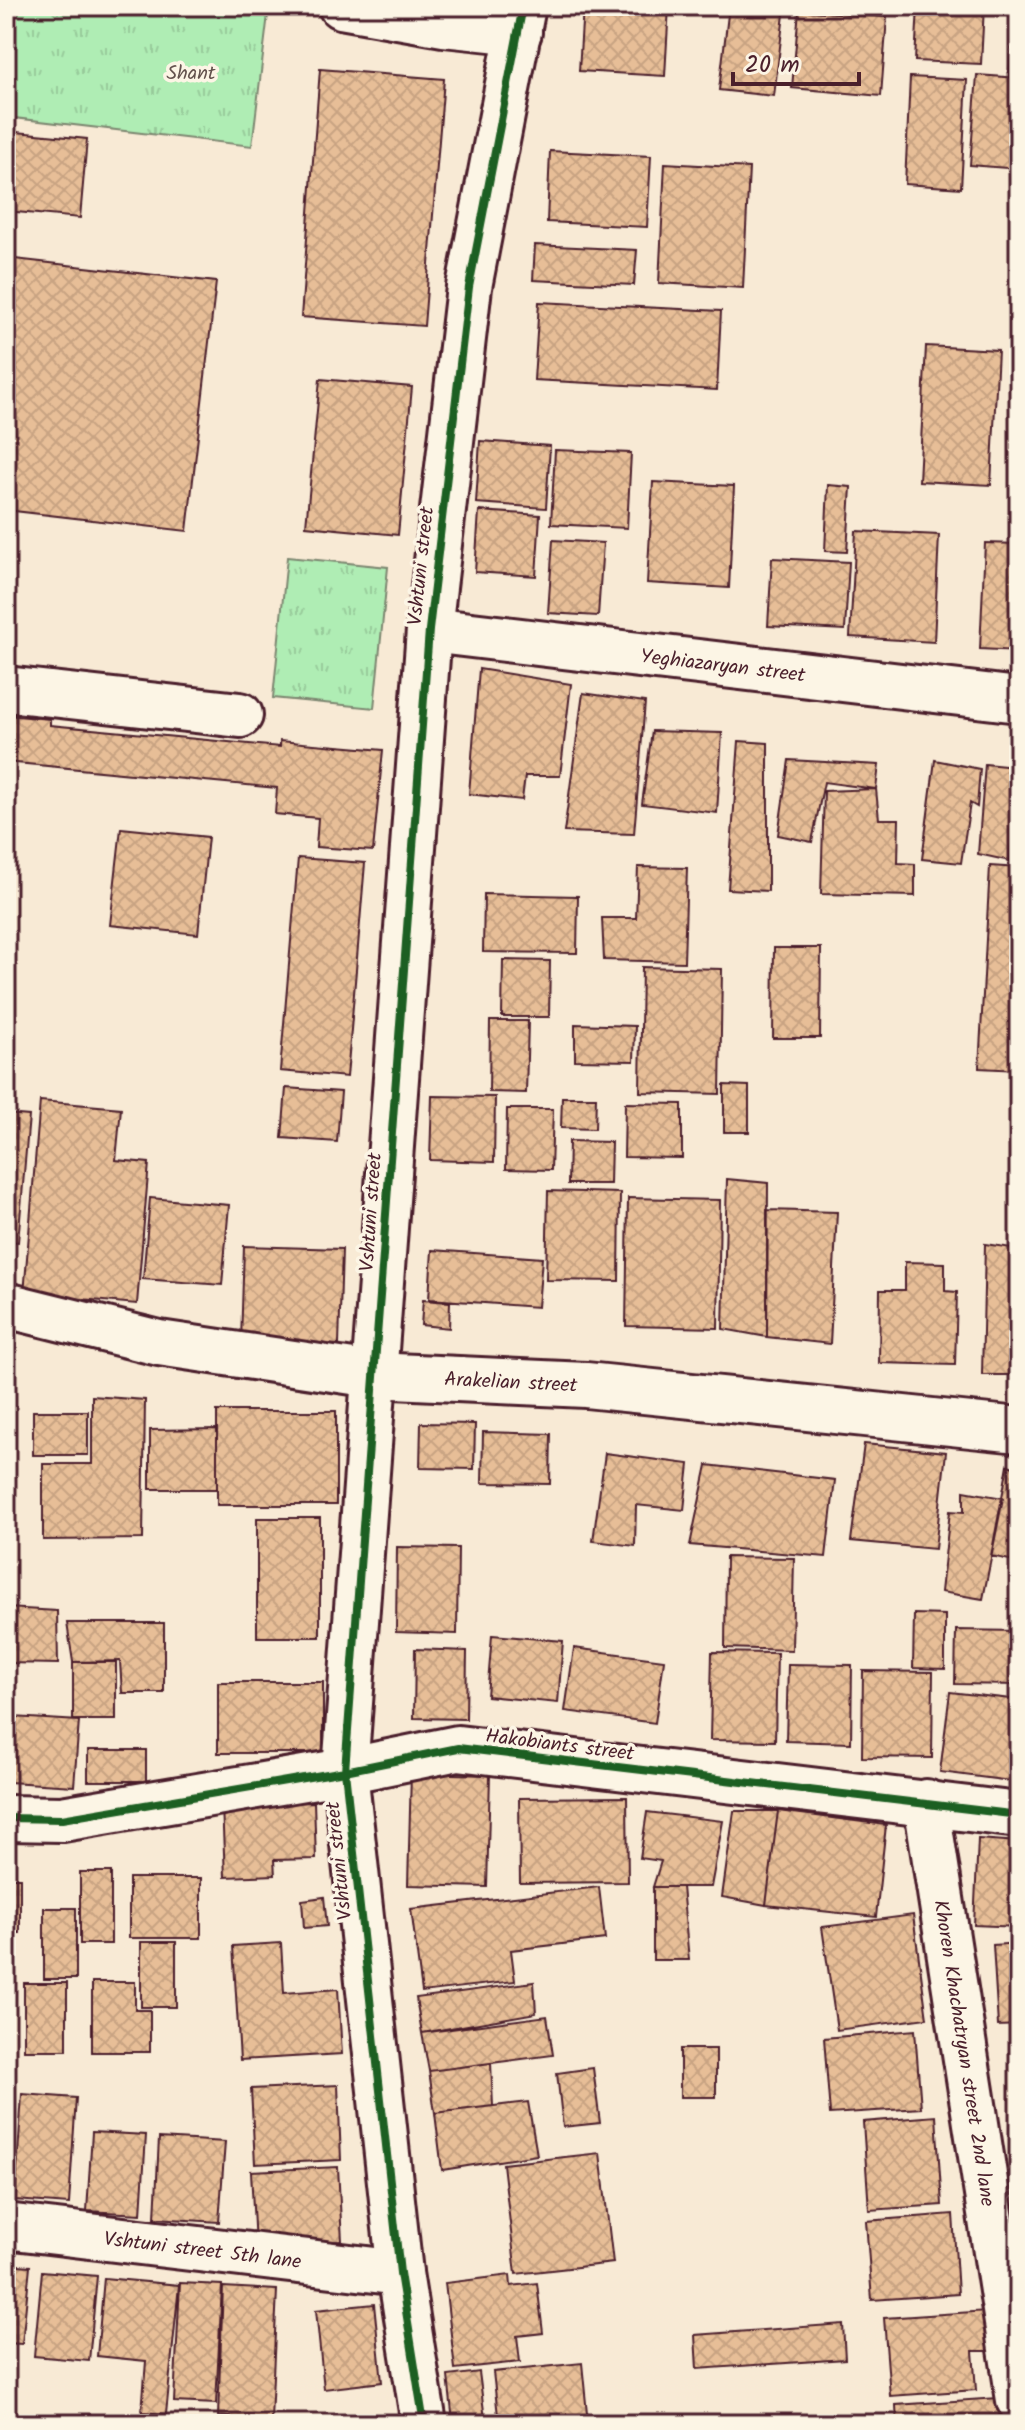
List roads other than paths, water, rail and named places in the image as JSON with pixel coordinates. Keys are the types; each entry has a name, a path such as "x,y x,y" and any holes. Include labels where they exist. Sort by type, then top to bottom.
{"street":[{"path":"341,6 444,24 521,19"},
{"name":"Vshtuni street","path":"424,2424 400,2273 345,1771 429,630 469,287 521,19"},
{"name":"Yeghiazaryan street","path":"429,630 1019,700"},
{"path":"6,689 240,715"},
{"name":"Arakelian street","path":"6,1305 159,1343 373,1375 586,1385 1019,1430"},
{"name":"Hakobiants street","path":"6,1818 62,1819 345,1771 458,1748 1019,1815"},
{"name":"Khoren Khachatryan street 2nd lane","path":"926,1802 1019,2400"},
{"name":"Vshtuni street 5th lane","path":"6,2226 400,2273"}],"park label":[{"name":"Shant","path":"191,72"}]}
